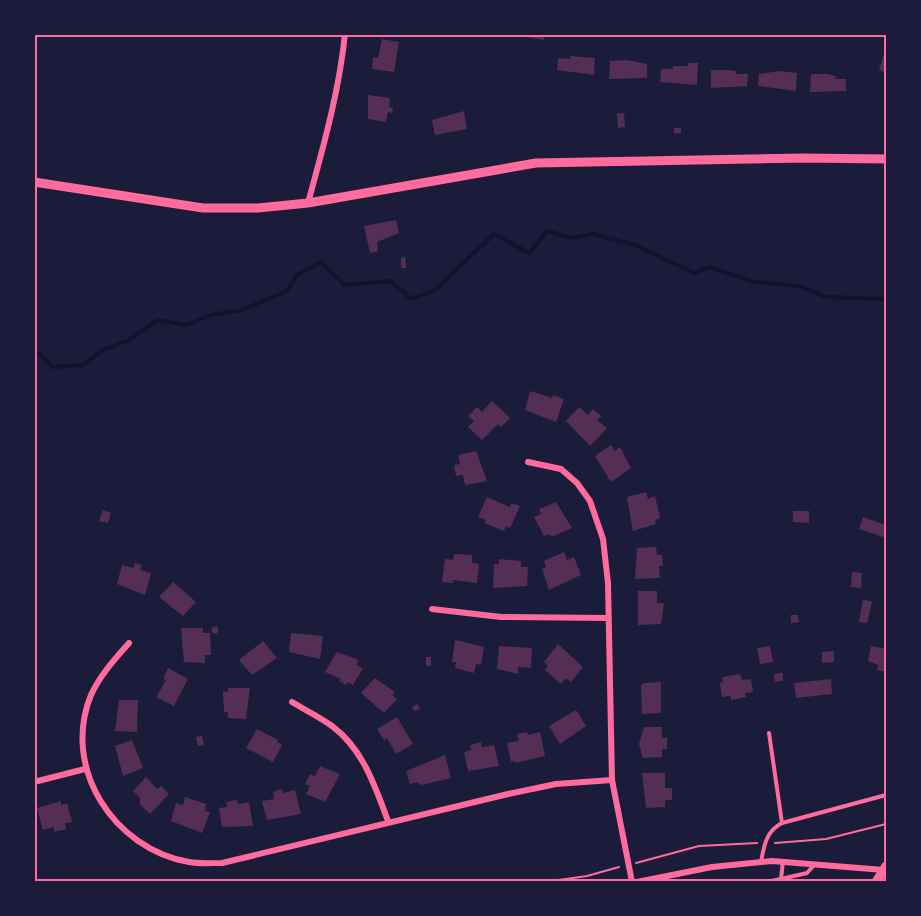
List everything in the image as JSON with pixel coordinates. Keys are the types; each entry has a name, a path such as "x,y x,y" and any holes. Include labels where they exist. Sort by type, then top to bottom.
{"street":[{"path":"308,203 332,110 342,64 345,34"},
{"path":"34,182 204,208 258,208 308,203 537,163 803,158 886,159"},
{"path":"528,462 561,469 577,483 590,501 603,538 608,583 612,780 634,882 674,878 762,862 783,861 885,868 876,882"},
{"path":"432,609 501,617 607,618"},
{"path":"129,643 102,675 87,710 83,728 85,770 95,793 126,832 166,856 191,863 222,863 388,821 556,784 612,780"},
{"path":"291,702 333,727 357,753 371,775 388,821"},
{"path":"34,782 85,770"}],"lane":[{"path":"769,732 782,823"},
{"path":"762,862 764,843 775,827 782,823 886,795"},
{"path":"781,879 783,861"},
{"path":"766,882 807,873 815,863"}],"path":[{"path":"545,882 587,876 699,846 805,842 886,824"}],"building":[{"path":"507,34 545,34 544,40"},
{"path":"382,39 399,42 394,72 372,69 373,57 378,58"},
{"path":"886,46 886,73 879,70"},
{"path":"570,56 595,58 594,75 557,70 558,58 570,59"},
{"path":"627,60 647,64 647,78 609,79 610,61"},
{"path":"688,63 698,63 697,85 660,82 661,69 688,66"},
{"path":"711,70 728,70 736,71 736,74 748,74 747,86 711,88"},
{"path":"780,71 797,73 796,91 758,86 759,74"},
{"path":"811,74 827,74 836,76 835,79 846,79 846,91 810,92"},
{"path":"368,95 390,98 389,107 393,108 392,113 388,112 386,122 368,119"},
{"path":"464,111 467,129 435,135 432,120"},
{"path":"624,113 625,127 618,128 617,114"},
{"path":"674,128 681,128 681,134 674,133"},
{"path":"396,220 399,233 377,242 378,251 370,253 364,226"},
{"path":"405,257 406,268 401,268 401,258"},
{"path":"530,391 564,399 556,422 525,410"},
{"path":"492,401 510,418 501,427 498,424 482,440 468,427 474,421 468,416 477,407 482,412"},
{"path":"579,407 588,415 593,409 601,416 597,420 607,428 590,446 566,421"},
{"path":"611,445 615,451 620,447 631,468 611,482 595,456"},
{"path":"476,451 487,481 465,485 463,475 456,476 454,465 460,464 458,455"},
{"path":"646,492 648,499 655,496 660,518 655,520 656,524 633,531 627,497"},
{"path":"487,497 510,507 511,503 520,506 510,528 506,526 504,531 484,523 486,520 478,517"},
{"path":"556,502 572,528 551,537 550,534 544,536 534,517 541,514 539,509"},
{"path":"103,510 111,513 108,523 99,521"},
{"path":"793,511 809,511 809,523 793,522"},
{"path":"863,517 886,525 886,538 859,529"},
{"path":"656,547 657,555 662,555 663,566 659,566 660,578 635,579 637,548"},
{"path":"564,552 567,560 574,557 581,575 549,590 542,569 546,567 544,561"},
{"path":"454,554 472,555 472,563 479,564 477,583 453,580 453,583 442,582 445,559 453,560"},
{"path":"499,559 521,561 521,567 528,567 527,586 493,588 494,564 499,564"},
{"path":"135,563 142,565 140,570 151,573 145,595 117,584 122,565 133,568"},
{"path":"852,572 862,573 861,588 851,587"},
{"path":"173,582 196,602 183,616 159,597"},
{"path":"638,591 657,591 657,603 664,603 661,624 638,625"},
{"path":"863,599 872,602 867,623 859,622"},
{"path":"791,615 798,615 799,622 791,623"},
{"path":"215,626 219,630 215,634 211,630"},
{"path":"181,628 203,628 203,633 210,633 211,655 205,655 205,663 184,662"},
{"path":"291,633 323,636 320,659 289,652"},
{"path":"455,640 484,647 481,665 476,664 474,673 455,668 456,662 452,662"},
{"path":"263,641 277,658 252,675 239,660"},
{"path":"558,644 583,667 571,682 566,678 561,684 545,670 548,666 544,662"},
{"path":"499,646 532,648 531,668 518,667 518,674 497,669"},
{"path":"770,646 773,662 760,664 757,648"},
{"path":"871,646 886,649 886,672 877,670 878,665 868,661"},
{"path":"834,651 834,662 822,663 822,652"},
{"path":"337,652 359,660 356,665 363,668 353,685 348,682 346,685 339,681 341,679 325,672"},
{"path":"426,657 431,657 431,666 426,666"},
{"path":"168,668 188,679 174,706 156,697 166,680 163,679"},
{"path":"783,673 783,681 775,682 774,674"},
{"path":"740,674 742,680 751,679 753,692 745,693 746,697 731,700 731,696 722,697 720,683 723,682 722,677"},
{"path":"375,678 395,692 392,695 397,699 384,713 361,693"},
{"path":"831,679 832,694 796,698 794,683"},
{"path":"661,682 661,713 642,714 641,686 644,683"},
{"path":"228,688 250,688 246,719 228,718 228,712 224,712 223,691 228,692"},
{"path":"119,700 138,700 137,732 115,731"},
{"path":"418,704 420,709 414,711 412,707"},
{"path":"576,710 586,726 560,744 549,726"},
{"path":"397,717 413,744 396,754 387,738 384,740 377,729"},
{"path":"644,727 662,727 662,738 667,738 667,749 662,749 662,757 643,758 639,744"},
{"path":"257,729 278,740 277,742 282,745 273,762 246,748"},
{"path":"527,732 528,735 540,732 545,756 511,762 507,743 519,741 517,734"},
{"path":"202,736 204,745 198,746 196,737"},
{"path":"132,740 143,768 123,776 115,746"},
{"path":"481,742 482,747 494,745 499,766 468,771 464,752 471,750 470,745"},
{"path":"445,755 451,778 421,785 417,782 410,784 406,771"},
{"path":"320,766 340,774 325,802 306,794 310,786 305,784 310,774 315,776"},
{"path":"642,773 665,773 665,788 672,788 672,800 665,800 665,807 646,808"},
{"path":"146,777 157,789 161,786 169,794 150,814 140,804 140,798 133,791"},
{"path":"282,789 283,793 295,790 301,814 267,820 262,801 274,799 273,792"},
{"path":"185,797 206,804 205,811 210,812 202,833 171,821 176,803 183,805"},
{"path":"237,800 238,804 249,802 253,826 222,827 219,808 227,807 226,802"},
{"path":"61,801 61,805 67,803 72,822 65,823 66,829 54,832 54,827 43,830 37,808"}],"waterway":[{"path":"40,354 53,367 83,365 103,350 129,340 157,320 186,325 211,315 242,310 287,291 297,275 321,262 345,285 391,281 411,299 435,290 494,234 529,253 547,231 572,238 593,234 635,245 694,273 709,267 755,282 799,286 826,297 886,299"}]}
